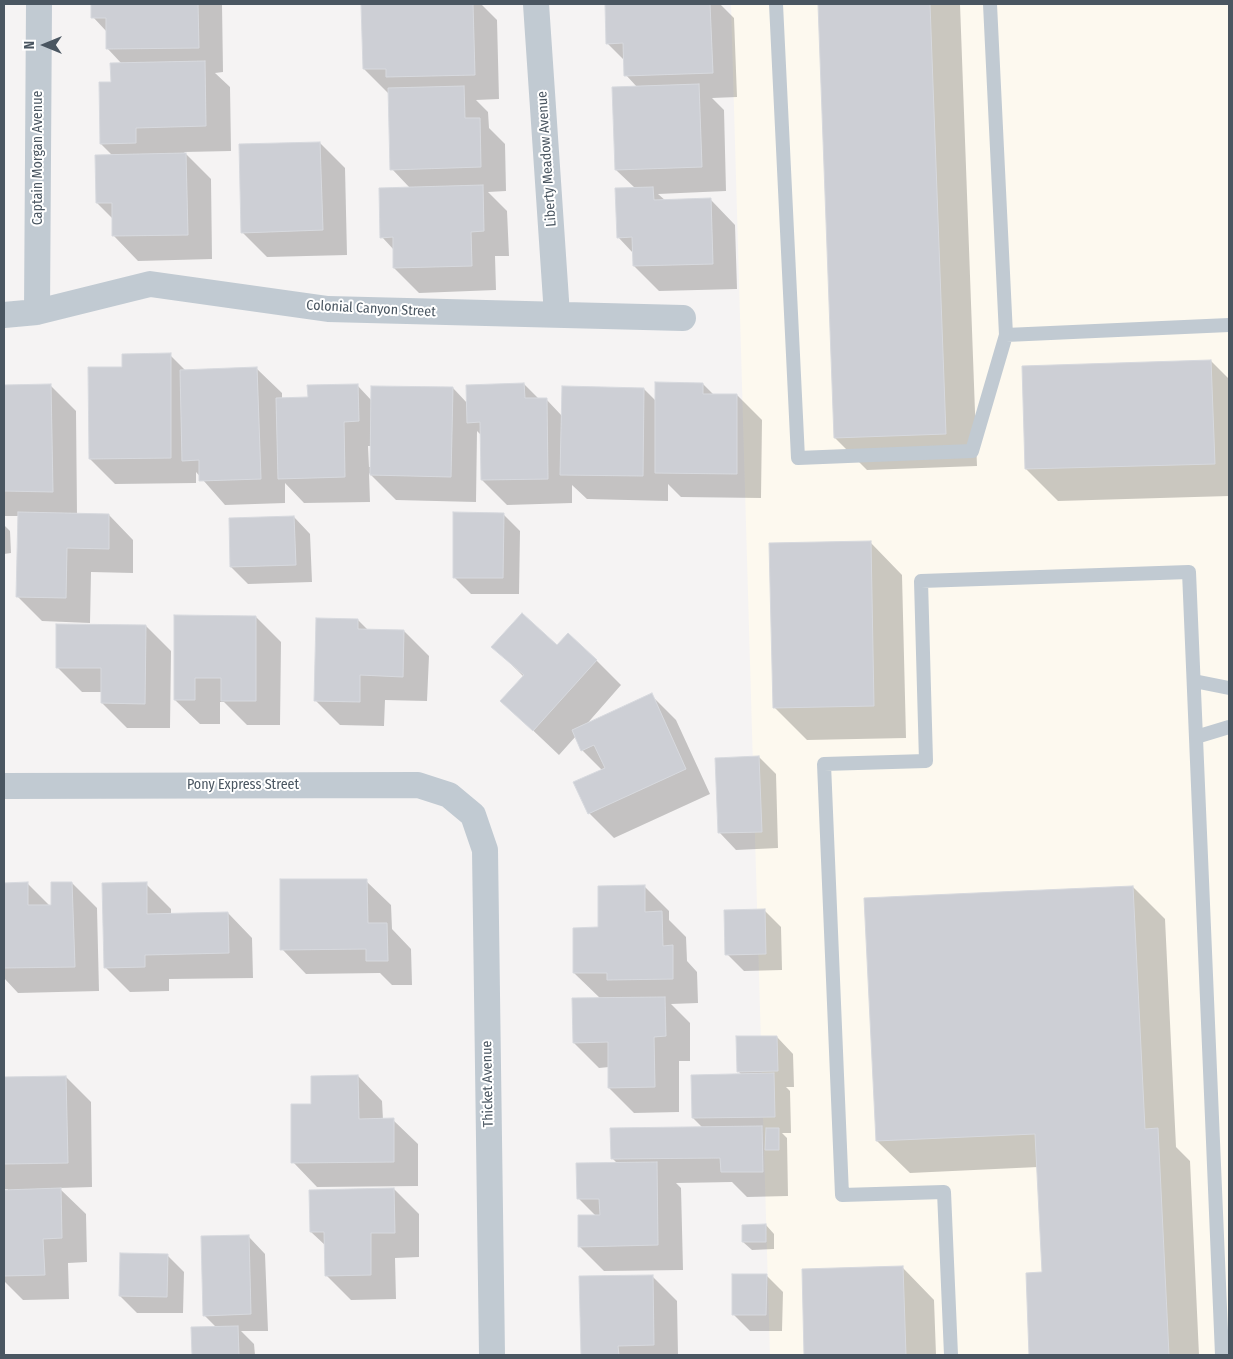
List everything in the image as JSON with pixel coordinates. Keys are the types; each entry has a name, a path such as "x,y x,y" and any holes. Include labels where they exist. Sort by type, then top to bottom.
{"street":[{"name":"Captain Morgan Avenue","path":"37,312 39,4"},
{"name":"Liberty Meadow Avenue","path":"536,4 557,315"},
{"name":"Colonial Canyon Street","path":"4,315 37,312 150,284 328,309 683,318"},
{"name":"Pony Express Street","path":"4,786 418,785 449,795 473,815"},
{"name":"Thicket Avenue","path":"473,815 485,850 492,1355"}],"lane":[{"path":"776,4 798,458 972,451 1006,335 990,4"},
{"path":"1006,335 1229,325"},
{"path":"951,1355 944,1192 842,1195 824,764 926,761 921,581 1189,572 1222,1355"},
{"path":"1194,681 1229,688"},
{"path":"1196,737 1229,727"}],"shaded area":[{"path":"731,4 1229,4 1229,1355 770,1355"}],"building":[{"path":"91,4 198,4 199,48 106,49 106,18 91,18"},
{"path":"361,4 473,4 475,75 386,77 386,69 363,69"},
{"path":"605,4 710,4 713,73 624,76 623,43 606,44"},
{"path":"818,4 930,4 946,434 834,438"},
{"path":"205,61 206,126 136,128 136,143 100,144 99,82 111,82 110,63"},
{"path":"699,84 702,167 615,170 612,87"},
{"path":"464,86 465,118 480,118 481,167 390,170 388,88"},
{"path":"320,142 323,230 241,233 239,144"},
{"path":"186,153 188,235 112,236 112,203 96,203 95,155"},
{"path":"483,185 484,231 471,232 472,266 393,268 393,237 380,238 379,188"},
{"path":"653,187 654,200 711,198 713,264 633,266 632,237 617,238 615,188"},
{"path":"171,353 171,458 89,459 88,367 122,367 122,354"},
{"path":"1211,360 1215,464 1025,469 1022,366"},
{"path":"257,367 261,479 199,481 199,460 182,461 180,370"},
{"path":"655,382 703,383 703,394 737,394 737,474 655,473"},
{"path":"524,383 525,398 547,398 548,479 481,480 480,422 467,423 466,385"},
{"path":"51,384 53,492 4,491 4,385"},
{"path":"358,384 359,421 344,422 345,477 278,479 276,398 308,397 307,385"},
{"path":"371,386 453,387 451,477 370,475"},
{"path":"562,386 644,388 643,476 560,475"},
{"path":"18,512 109,514 109,549 67,548 66,598 16,597"},
{"path":"453,512 504,513 503,578 453,578"},
{"path":"294,516 296,565 230,567 229,518"},
{"path":"871,541 874,706 773,708 769,543"},
{"path":"522,613 557,645 568,633 597,660 533,731 500,701 524,675 491,647"},
{"path":"174,615 256,616 256,701 221,701 221,678 195,678 195,700 174,700"},
{"path":"316,618 358,619 358,629 404,630 403,677 360,675 360,702 314,701"},
{"path":"56,624 146,625 145,704 101,703 101,668 56,668"},
{"path":"652,693 686,769 588,814 573,782 605,768 594,745 581,751 572,730"},
{"path":"759,756 762,832 718,833 715,758"},
{"path":"280,879 367,879 368,923 387,923 388,961 366,961 366,949 280,950"},
{"path":"28,882 28,905 51,905 51,882 72,882 75,967 4,968 4,883"},
{"path":"147,882 147,914 228,912 229,953 145,955 145,967 104,968 102,883"},
{"path":"645,885 645,912 662,911 663,946 673,945 673,979 607,980 607,973 573,973 573,928 598,927 598,886"},
{"path":"1133,886 1145,1129 1158,1128 1169,1355 1029,1355 1026,1273 1042,1272 1035,1134 876,1141 864,898"},
{"path":"765,909 766,954 725,955 724,910"},
{"path":"665,997 666,1036 654,1037 655,1087 608,1088 608,1042 573,1043 572,998"},
{"path":"736,1036 777,1036 778,1071 737,1072"},
{"path":"774,1073 775,1117 692,1118 691,1075"},
{"path":"358,1075 359,1119 394,1118 394,1162 291,1163 291,1104 311,1104 311,1076"},
{"path":"66,1076 68,1163 4,1164 4,1077"},
{"path":"762,1126 763,1172 721,1172 720,1158 611,1159 610,1128"},
{"path":"766,1128 779,1128 779,1150 765,1150"},
{"path":"657,1162 658,1245 578,1247 578,1215 600,1215 599,1199 577,1199 576,1163"},
{"path":"61,1188 62,1238 43,1239 45,1275 4,1276 4,1190"},
{"path":"394,1188 395,1233 371,1233 371,1275 325,1276 324,1232 310,1232 309,1190"},
{"path":"766,1224 766,1242 742,1242 742,1225"},
{"path":"249,1235 251,1314 203,1316 201,1236"},
{"path":"120,1253 168,1254 167,1297 119,1296"},
{"path":"903,1266 906,1355 804,1355 802,1269"},
{"path":"732,1274 767,1274 766,1315 732,1315"},
{"path":"653,1275 654,1345 618,1346 619,1355 581,1355 579,1276"},
{"path":"238,1326 239,1355 192,1355 191,1327"}]}
